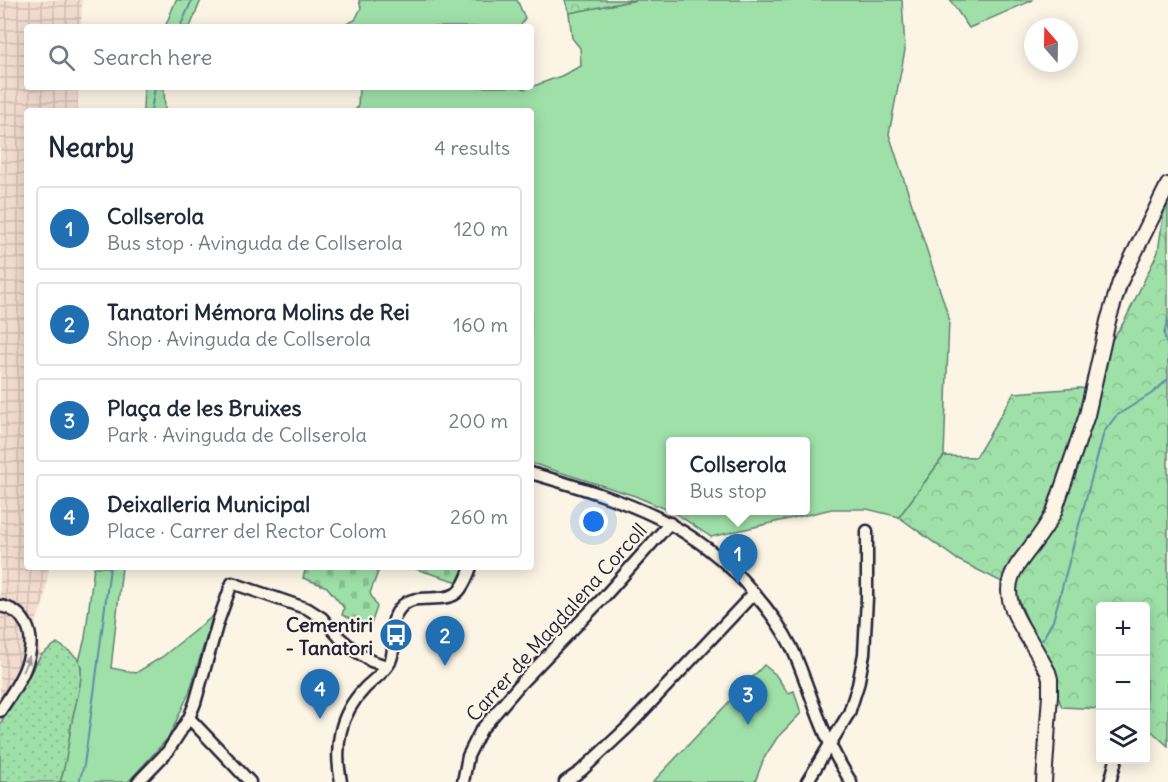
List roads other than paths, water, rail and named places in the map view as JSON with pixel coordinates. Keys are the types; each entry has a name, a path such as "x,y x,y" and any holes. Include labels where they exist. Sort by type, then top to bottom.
{"main road":[{"path":"1044,782 1050,679 1011,605 1008,591 1010,579 1017,565 1048,525 1054,512 1087,415 1108,321 1120,282 1168,186"}],"street":[{"path":"534,474 634,506 670,523 694,537 742,578 774,619 791,647 829,744 851,782"},
{"name":"Carrer de Magdalena Corcoll","path":"463,782 468,756 481,730 522,682 603,598 670,523"},
{"path":"807,782 849,713 858,686 864,654 867,531"},
{"path":"341,782 337,751 341,729 353,702 378,677 393,654 394,619 402,606 411,600 444,598 456,594 466,583 470,570"},
{"path":"138,782 168,751 189,718 232,583 308,609 322,618 354,650 371,661 387,666"},
{"path":"565,782 581,771 627,727 754,593"},
{"path":"0,606 20,614 32,641 26,665 0,711"},
{"path":"189,718 250,782"},
{"path":"1110,782 1115,764"}],"waterway":[{"path":"181,24 192,0"},
{"path":"152,108 154,90"},
{"path":"1168,319 1164,334 1168,348"},
{"path":"1042,640 1053,621 1104,432 1116,416 1154,392 1168,379"},
{"path":"79,782 84,765 110,570"}],"place":[{"name":"Collserola","path":"738,584"},
{"name":"Cementiri - Tanatori","path":"396,635"},
{"name":"Tanatori Mémora Molins de Rei","path":"445,666"},
{"name":"Deixalleria Municipal","path":"320,719"},
{"name":"Plaça de les Bruixes","path":"748,725"}]}
